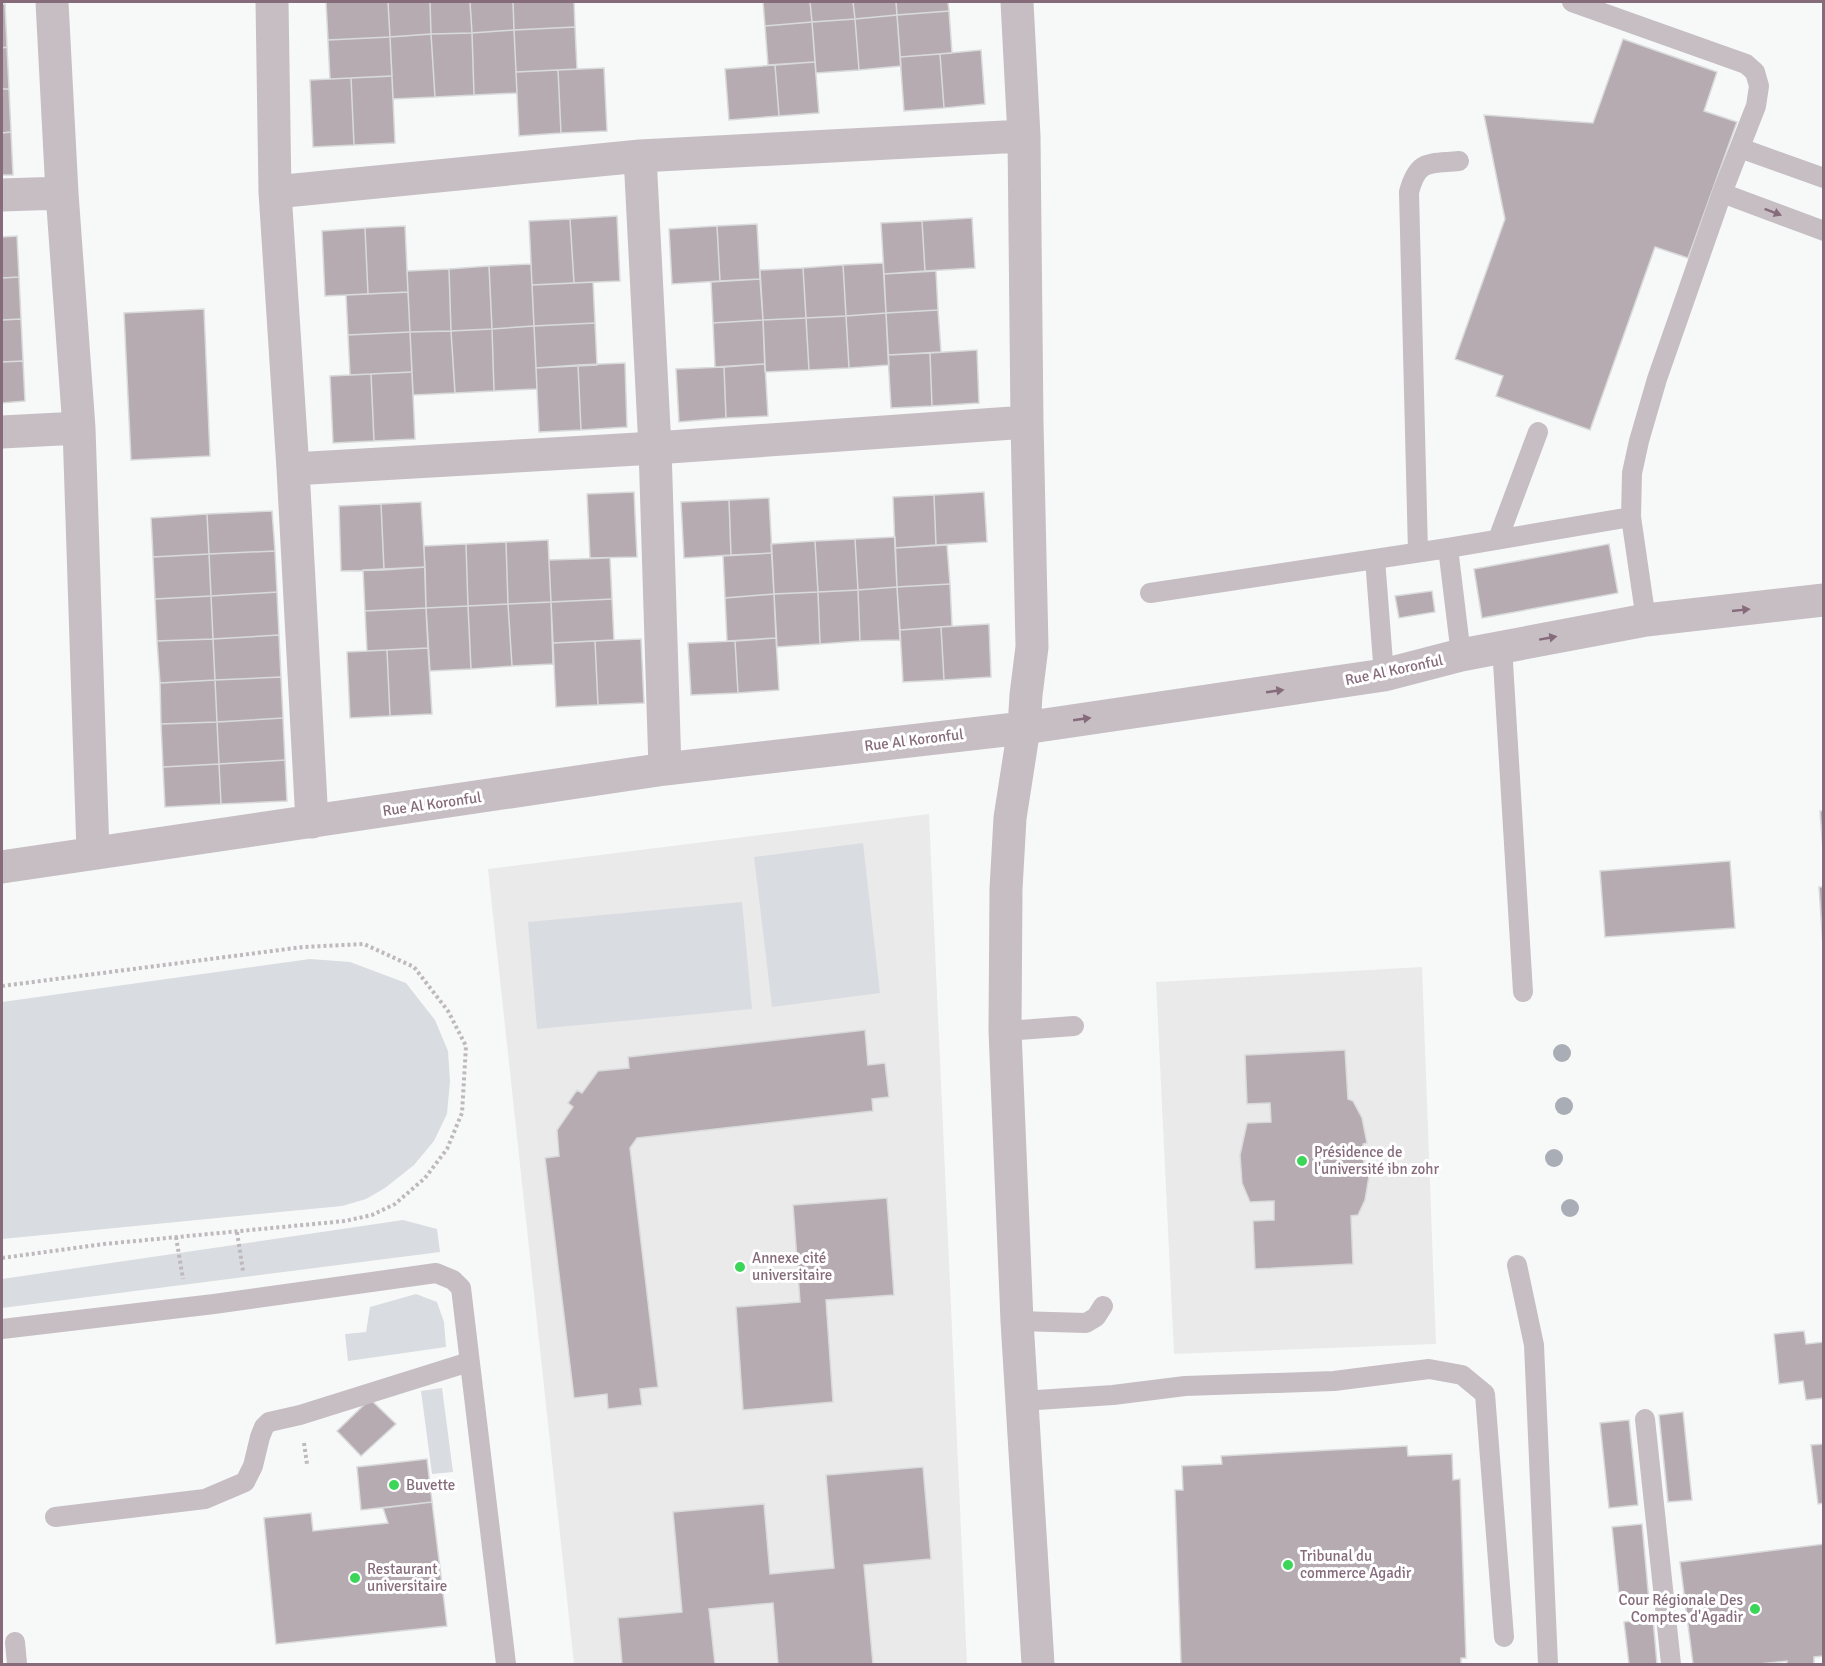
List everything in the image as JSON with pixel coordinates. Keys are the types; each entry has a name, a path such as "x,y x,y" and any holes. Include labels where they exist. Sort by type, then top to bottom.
{"street":[{"path":"52,2 62,193 80,428 93,853"},
{"path":"272,2 275,192 312,822"},
{"path":"1017,2 1024,136 1032,647 1024,728 1010,818 1006,889 1005,1031 1017,1321 1038,1665"},
{"path":"275,192 640,156 1024,136"},
{"path":"640,156 655,448 665,769"},
{"path":"2,195 62,193"},
{"path":"293,469 655,448 1027,422"},
{"path":"2,432 80,428"},
{"name":"Rue Al Koronful","path":"2,867 665,769 1024,728 1384,675 1502,646 1646,620 1824,600"}],"lane":[{"path":"1572,2 1746,64 1755,72 1759,86 1756,106 1722,193 1657,379 1632,473 1631,517 1646,620"},
{"path":"1740,148 1824,178"},
{"path":"1418,552 1409,192 1413,178 1425,164 1459,161"},
{"path":"1722,193 1824,231"},
{"path":"1498,539 1538,432"},
{"path":"1150,593 1448,548 1631,517"},
{"path":"1448,548 1461,655"},
{"path":"1375,559 1384,675"},
{"path":"1502,646 1523,992"},
{"path":"1005,1031 1074,1026"},
{"path":"1517,1264 1534,1345 1548,1665"},
{"path":"2,1329 214,1304 436,1273 453,1280 461,1288 506,1665"},
{"path":"1017,1321 1086,1323 1096,1317 1102,1306"},
{"path":"55,1517 205,1499 245,1482 253,1466 264,1427 269,1422 300,1415 469,1362"},
{"path":"1022,1401 1113,1395 1185,1386 1334,1381 1429,1369 1462,1375 1485,1394 1504,1637"},
{"path":"1644,1419 1671,1665"},
{"path":"15,1642 17,1665"}],"path":[{"path":"2,986 303,947 364,944 414,967 448,1011 466,1046 462,1113 447,1149 425,1178 395,1204 372,1215 345,1221 104,1244 2,1258"},
{"path":"237,1232 243,1276"},
{"path":"176,1238 184,1285"}],"shaded area":[{"name":"Annexe cité universitaire","path":"929,814 967,1664 574,1664 488,869"},
{"path":"863,843 880,993 772,1007 754,857"},
{"path":"742,902 752,1009 537,1029 528,922"},
{"path":"310,959 350,962 406,983 435,1020 448,1051 450,1081 447,1114 434,1141 414,1165 385,1188 366,1199 342,1206 2,1239 2,1002"},
{"path":"1422,967 1436,1344 1174,1354 1156,982"},
{"path":"403,1220 437,1229 440,1252 2,1308 2,1279"},
{"path":"416,1294 437,1302 444,1322 446,1347 348,1361 345,1334 366,1332 370,1307"},
{"path":"442,1388 453,1472 432,1474 421,1391"}],"building":[{"path":"326,2 388,2 390,37 328,40"},
{"path":"388,2 430,2 431,34 390,37"},
{"path":"430,2 470,2 472,33 431,34"},
{"path":"470,2 513,2 514,30 472,33"},
{"path":"513,2 574,2 575,27 514,30"},
{"path":"763,2 810,2 812,22 765,26"},
{"path":"810,2 853,2 855,19 812,22"},
{"path":"853,2 896,2 897,15 855,19"},
{"path":"896,2 948,2 949,11 897,15"},
{"path":"2,4 5,4 7,47 2,48"},
{"path":"949,11 952,53 900,57 897,15"},
{"path":"897,15 901,66 859,70 855,19"},
{"path":"855,19 859,70 816,73 812,22"},
{"path":"812,22 815,62 768,65 765,26"},
{"path":"575,27 577,69 516,72 514,30"},
{"path":"514,30 517,93 474,95 472,33"},
{"path":"472,33 474,95 435,97 431,34"},
{"path":"431,34 435,97 393,99 390,37"},
{"path":"390,37 392,76 330,79 328,40"},
{"path":"1623,39 1717,72 1704,111 1737,122 1688,258 1655,247 1590,430 1496,396 1503,376 1455,359 1505,219 1484,115 1593,123"},
{"path":"7,47 9,89 2,89 2,48"},
{"path":"981,50 985,104 944,108 940,54"},
{"path":"940,54 944,108 904,111 900,57"},
{"path":"815,62 819,113 779,116 775,65"},
{"path":"775,65 779,116 729,120 725,69"},
{"path":"604,68 607,131 561,133 558,70"},
{"path":"558,70 561,133 519,136 516,72"},
{"path":"392,76 395,143 354,145 351,78"},
{"path":"351,78 354,145 313,147 310,80"},
{"path":"2,89 9,89 11,132 2,133"},
{"path":"11,132 13,175 2,175 2,133"},
{"path":"617,216 620,281 574,283 570,219"},
{"path":"972,218 975,268 925,271 922,221"},
{"path":"570,219 574,283 532,285 529,221"},
{"path":"922,221 925,271 884,274 881,223"},
{"path":"757,224 760,279 720,281 717,226"},
{"path":"405,226 408,292 368,294 365,228"},
{"path":"717,226 720,281 672,284 669,229"},
{"path":"365,228 368,294 325,296 322,231"},
{"path":"17,236 19,277 2,278 2,237"},
{"path":"883,263 886,313 846,316 843,265"},
{"path":"531,264 534,326 492,329 489,266"},
{"path":"843,265 846,316 806,318 803,268"},
{"path":"489,266 492,329 451,331 449,269"},
{"path":"803,268 806,318 763,320 760,270"},
{"path":"449,269 451,331 410,332 407,271"},
{"path":"936,271 938,310 886,313 884,274"},
{"path":"19,277 21,319 2,320 2,278"},
{"path":"760,279 763,320 713,323 711,282"},
{"path":"593,282 595,323 534,326 532,285"},
{"path":"408,292 410,332 348,335 346,295"},
{"path":"204,309 210,456 131,460 124,313"},
{"path":"938,310 941,352 888,355 886,313"},
{"path":"886,313 889,365 849,368 846,316"},
{"path":"846,316 849,368 809,370 806,318"},
{"path":"806,318 809,370 765,372 763,320"},
{"path":"21,319 23,361 2,362 2,320"},
{"path":"763,320 765,364 715,367 713,323"},
{"path":"595,323 597,365 536,368 534,326"},
{"path":"534,326 537,389 494,391 492,329"},
{"path":"492,329 494,391 455,393 451,331"},
{"path":"451,331 455,393 413,395 410,332"},
{"path":"410,332 412,372 350,375 348,335"},
{"path":"977,350 979,403 932,406 930,353"},
{"path":"930,353 932,406 891,408 888,355"},
{"path":"23,361 25,401 2,403 2,362"},
{"path":"625,363 627,427 581,430 578,365"},
{"path":"765,364 768,416 726,418 724,367"},
{"path":"578,365 581,430 539,432 536,368"},
{"path":"724,367 726,418 679,422 676,369"},
{"path":"412,372 415,439 374,441 371,374"},
{"path":"371,374 374,441 333,443 330,376"},
{"path":"634,492 637,557 590,558 587,494"},
{"path":"984,492 987,542 936,545 934,495"},
{"path":"934,495 936,545 895,548 893,497"},
{"path":"769,498 772,553 731,555 729,500"},
{"path":"729,500 731,555 684,558 681,502"},
{"path":"421,502 425,567 384,570 381,504"},
{"path":"381,504 384,570 341,571 339,506"},
{"path":"272,511 275,551 209,554 207,514"},
{"path":"207,514 209,554 153,557 151,518"},
{"path":"895,537 897,587 858,590 855,539"},
{"path":"855,539 858,590 818,592 815,541"},
{"path":"548,540 551,602 508,604 506,542"},
{"path":"815,541 818,592 774,594 771,544"},
{"path":"506,542 508,604 468,606 466,544"},
{"path":"466,544 468,606 426,608 424,546"},
{"path":"1609,544 1618,593 1482,618 1474,569"},
{"path":"947,545 950,584 897,587 895,548"},
{"path":"275,551 277,592 211,596 209,554"},
{"path":"772,553 774,594 725,598 723,556"},
{"path":"209,554 211,596 155,599 153,557"},
{"path":"610,558 612,599 551,602 549,560"},
{"path":"425,567 426,608 365,611 363,570"},
{"path":"950,584 952,626 900,630 897,587"},
{"path":"897,587 900,640 860,641 858,590"},
{"path":"858,590 860,641 820,644 818,592"},
{"path":"1432,591 1435,612 1399,618 1395,596"},
{"path":"277,592 279,635 213,639 211,596"},
{"path":"818,592 820,644 777,647 774,594"},
{"path":"774,594 776,638 727,641 725,598"},
{"path":"211,596 213,639 157,641 155,599"},
{"path":"612,599 614,640 553,643 551,602"},
{"path":"551,602 553,664 512,666 508,604"},
{"path":"508,604 512,666 471,669 468,606"},
{"path":"468,606 471,669 430,671 426,608"},
{"path":"426,608 428,648 367,651 365,611"},
{"path":"989,624 991,677 944,680 941,627"},
{"path":"941,627 944,680 903,682 900,630"},
{"path":"279,635 281,677 215,680 213,639"},
{"path":"776,638 779,690 738,693 735,641"},
{"path":"213,639 215,680 160,683 157,641"},
{"path":"641,639 644,703 598,705 595,641"},
{"path":"595,641 598,705 556,707 553,643"},
{"path":"735,641 738,693 691,695 688,643"},
{"path":"428,648 432,714 390,716 387,650"},
{"path":"387,650 390,716 350,718 347,652"},
{"path":"281,677 283,718 217,722 215,680"},
{"path":"215,680 217,722 161,724 160,683"},
{"path":"283,718 285,760 219,764 217,722"},
{"path":"217,722 219,764 163,767 161,724"},
{"path":"285,760 287,801 221,804 219,764"},
{"path":"219,764 221,804 165,807 163,767"},
{"path":"1820,811 1824,811 1824,863"},
{"path":"1730,861 1735,928 1605,937 1600,871"},
{"path":"1819,887 1824,887 1823,946"},
{"path":"865,1030 868,1065 885,1063 889,1097 872,1099 873,1111 637,1138 630,1148 658,1387 640,1389 642,1405 608,1409 607,1394 574,1398 545,1158 559,1156 557,1130 573,1107 568,1103 577,1090 582,1093 598,1071 629,1068 628,1057"},
{"name":"Présidence de l'université ibn zohr","path":"1345,1050 1348,1099 1353,1101 1362,1118 1367,1143 1363,1144 1364,1170 1370,1170 1365,1200 1358,1215 1351,1216 1353,1264 1255,1269 1253,1221 1274,1220 1274,1201 1250,1202 1242,1183 1240,1155 1247,1123 1271,1122 1270,1103 1247,1104 1245,1055"},
{"path":"887,1198 894,1295 826,1300 833,1402 743,1410 736,1307 800,1302 793,1205"},
{"path":"1804,1331 1806,1344 1824,1342 1824,1398 1806,1400 1803,1381 1779,1384 1774,1334"},
{"path":"370,1399 396,1424 361,1456 337,1431"},
{"path":"1683,1412 1692,1500 1668,1502 1659,1415"},
{"path":"1629,1420 1638,1505 1609,1508 1600,1423"},
{"path":"1824,1444 1824,1503 1818,1504 1811,1445"},
{"path":"1407,1446 1408,1456 1452,1454 1453,1480 1460,1479 1466,1658 1461,1658 1461,1664 1181,1664 1175,1490 1183,1490 1182,1466 1222,1464 1221,1456"},
{"name":"Buvette","path":"427,1459 432,1502 361,1510 357,1467"},
{"path":"923,1467 931,1559 864,1565 873,1664 778,1664 773,1603 709,1609 715,1664 622,1664 618,1618 682,1612 673,1512 764,1504 770,1574 834,1568 826,1475"},
{"name":"Restaurant universitaire","path":"432,1502 447,1626 276,1644 264,1518 311,1513 313,1531 388,1523 383,1508"},
{"path":"1642,1524 1649,1601 1620,1604 1612,1527"},
{"name":"Cour Régionale Des Comptes d'Agadir","path":"1824,1544 1824,1656 1814,1657 1814,1664 1787,1664 1787,1661 1759,1664 1693,1664 1680,1562"},
{"path":"1653,1619 1657,1664 1629,1664 1624,1622"}],"place":[{"name":"Présidence de l'université ibn zohr","path":"1302,1161"},
{"name":"Annexe cité universitaire","path":"740,1267"},
{"name":"Buvette","path":"394,1485"},
{"name":"Tribunal du commerce Agadir","path":"1288,1565"},
{"name":"Restaurant universitaire","path":"355,1578"},
{"name":"Cour Régionale Des Comptes d'Agadir","path":"1755,1609"}]}
